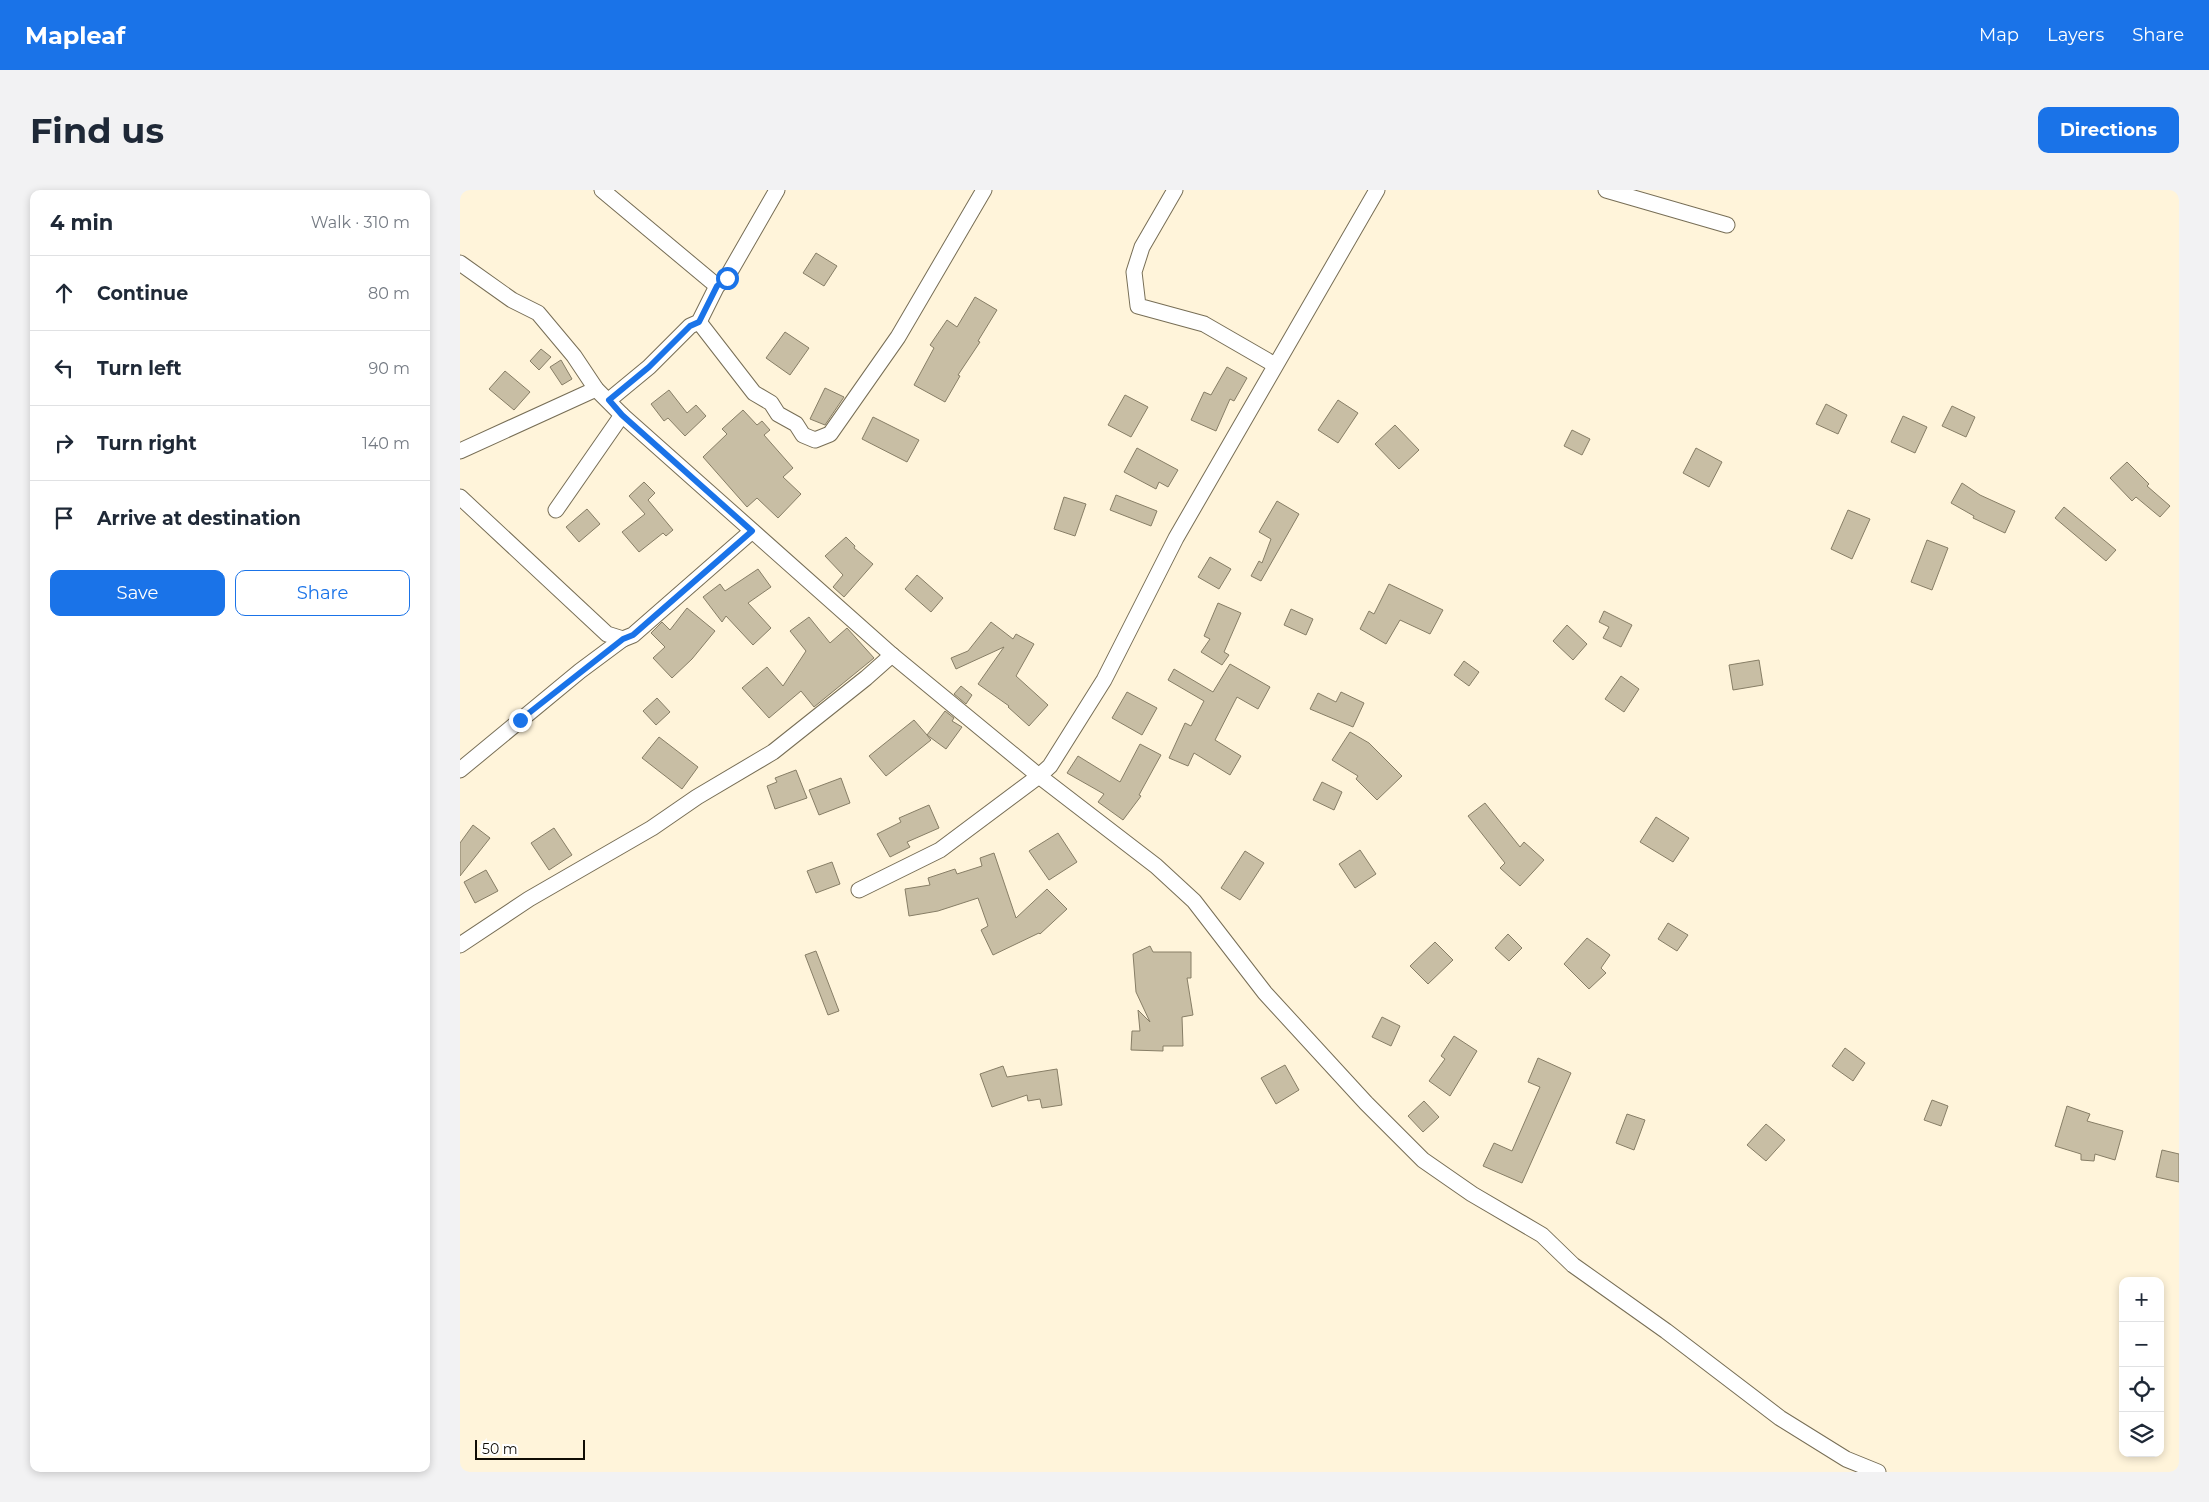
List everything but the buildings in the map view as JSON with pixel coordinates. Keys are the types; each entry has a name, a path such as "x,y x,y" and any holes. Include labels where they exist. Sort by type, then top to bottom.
{"street":[{"path":"602,190 717,286"},
{"path":"609,400 649,367 690,326 699,322 717,286 727,278 777,190"},
{"path":"699,322 754,393 771,403 778,414 796,424 803,435 816,440 830,434 898,337 984,190"},
{"path":"1175,190 1142,247 1134,272 1138,306 1204,324 1275,365"},
{"path":"859,890 940,850 1050,766 1104,680 1176,538 1377,190"},
{"path":"1606,190 1727,225"},
{"path":"460,263 512,300 538,313 574,356 596,389 622,415 892,655 1039,776 1156,866 1194,900 1265,993 1366,1103 1423,1160 1472,1194 1542,1235 1572,1265 1666,1331 1780,1418 1846,1459 1878,1472"},
{"path":"460,451 596,389"},
{"path":"556,510 622,415"},
{"path":"460,497 607,634 623,639"},
{"path":"460,770 580,671 623,639 633,635 752,531"},
{"path":"460,945 529,899 652,828 697,797 773,752 892,655"}],"route":[{"path":"520,720 580,671 623,639 633,635 752,531 622,415 609,400 649,367 690,326 699,322 717,286 727,278"}]}
